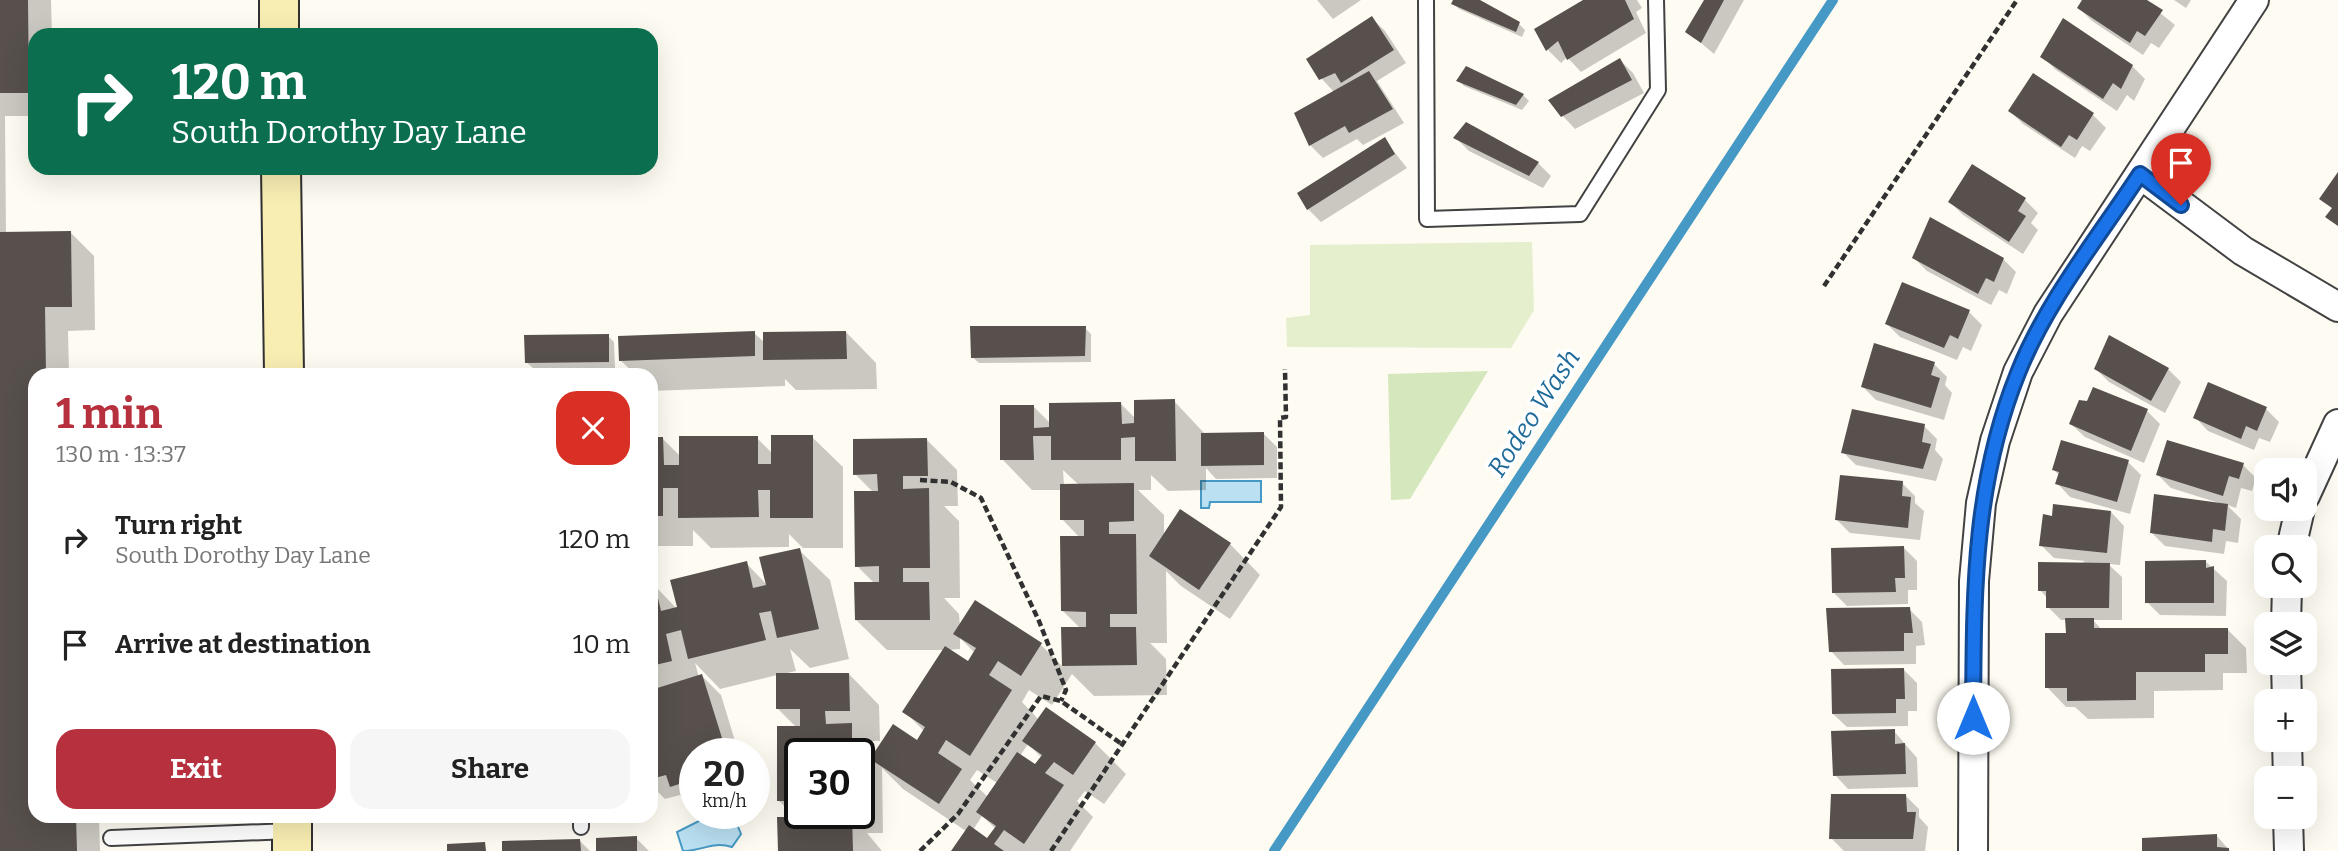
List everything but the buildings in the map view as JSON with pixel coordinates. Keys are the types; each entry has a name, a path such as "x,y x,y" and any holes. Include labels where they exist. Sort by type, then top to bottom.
{"main road":[{"path":"279,0 279,28"},
{"path":"281,175 285,368"}],"street":[{"path":"1973,851 1974,581 1981,503 1995,441 2018,372 2048,314 2254,0"},
{"path":"2140,174 2243,251 2338,307"},
{"path":"2317,470 2338,424"},
{"path":"2288,829 2289,851"}],"lane":[{"path":"1426,0 1427,219 1580,214 1657,90 1656,0"},
{"path":"111,838 292,832"}],"path":[{"path":"1824,286 2017,0"},
{"path":"1052,851 1281,507 1280,418 1286,417 1285,369"},
{"path":"920,480 951,482 981,498 1040,621 1066,690 1060,701"},
{"path":"920,851 958,814 1041,696 1060,701 1123,745"}],"green space":[{"path":"1532,242 1534,310 1511,348 1287,347 1286,318 1310,315 1310,245"},
{"path":"1488,371 1410,499 1391,500 1388,374"}],"water":[{"path":"1201,481 1261,481 1261,502 1210,502 1209,508 1201,508"},
{"path":"683,829 739,829 741,834 732,847 719,845 683,851 677,832"}],"waterway":[{"name":"Rodeo Wash","path":"1274,851 1833,0"}],"route":[{"path":"1973,718 1974,581 1981,503 1995,441 2018,372 2048,314 2140,174 2181,205"}]}
